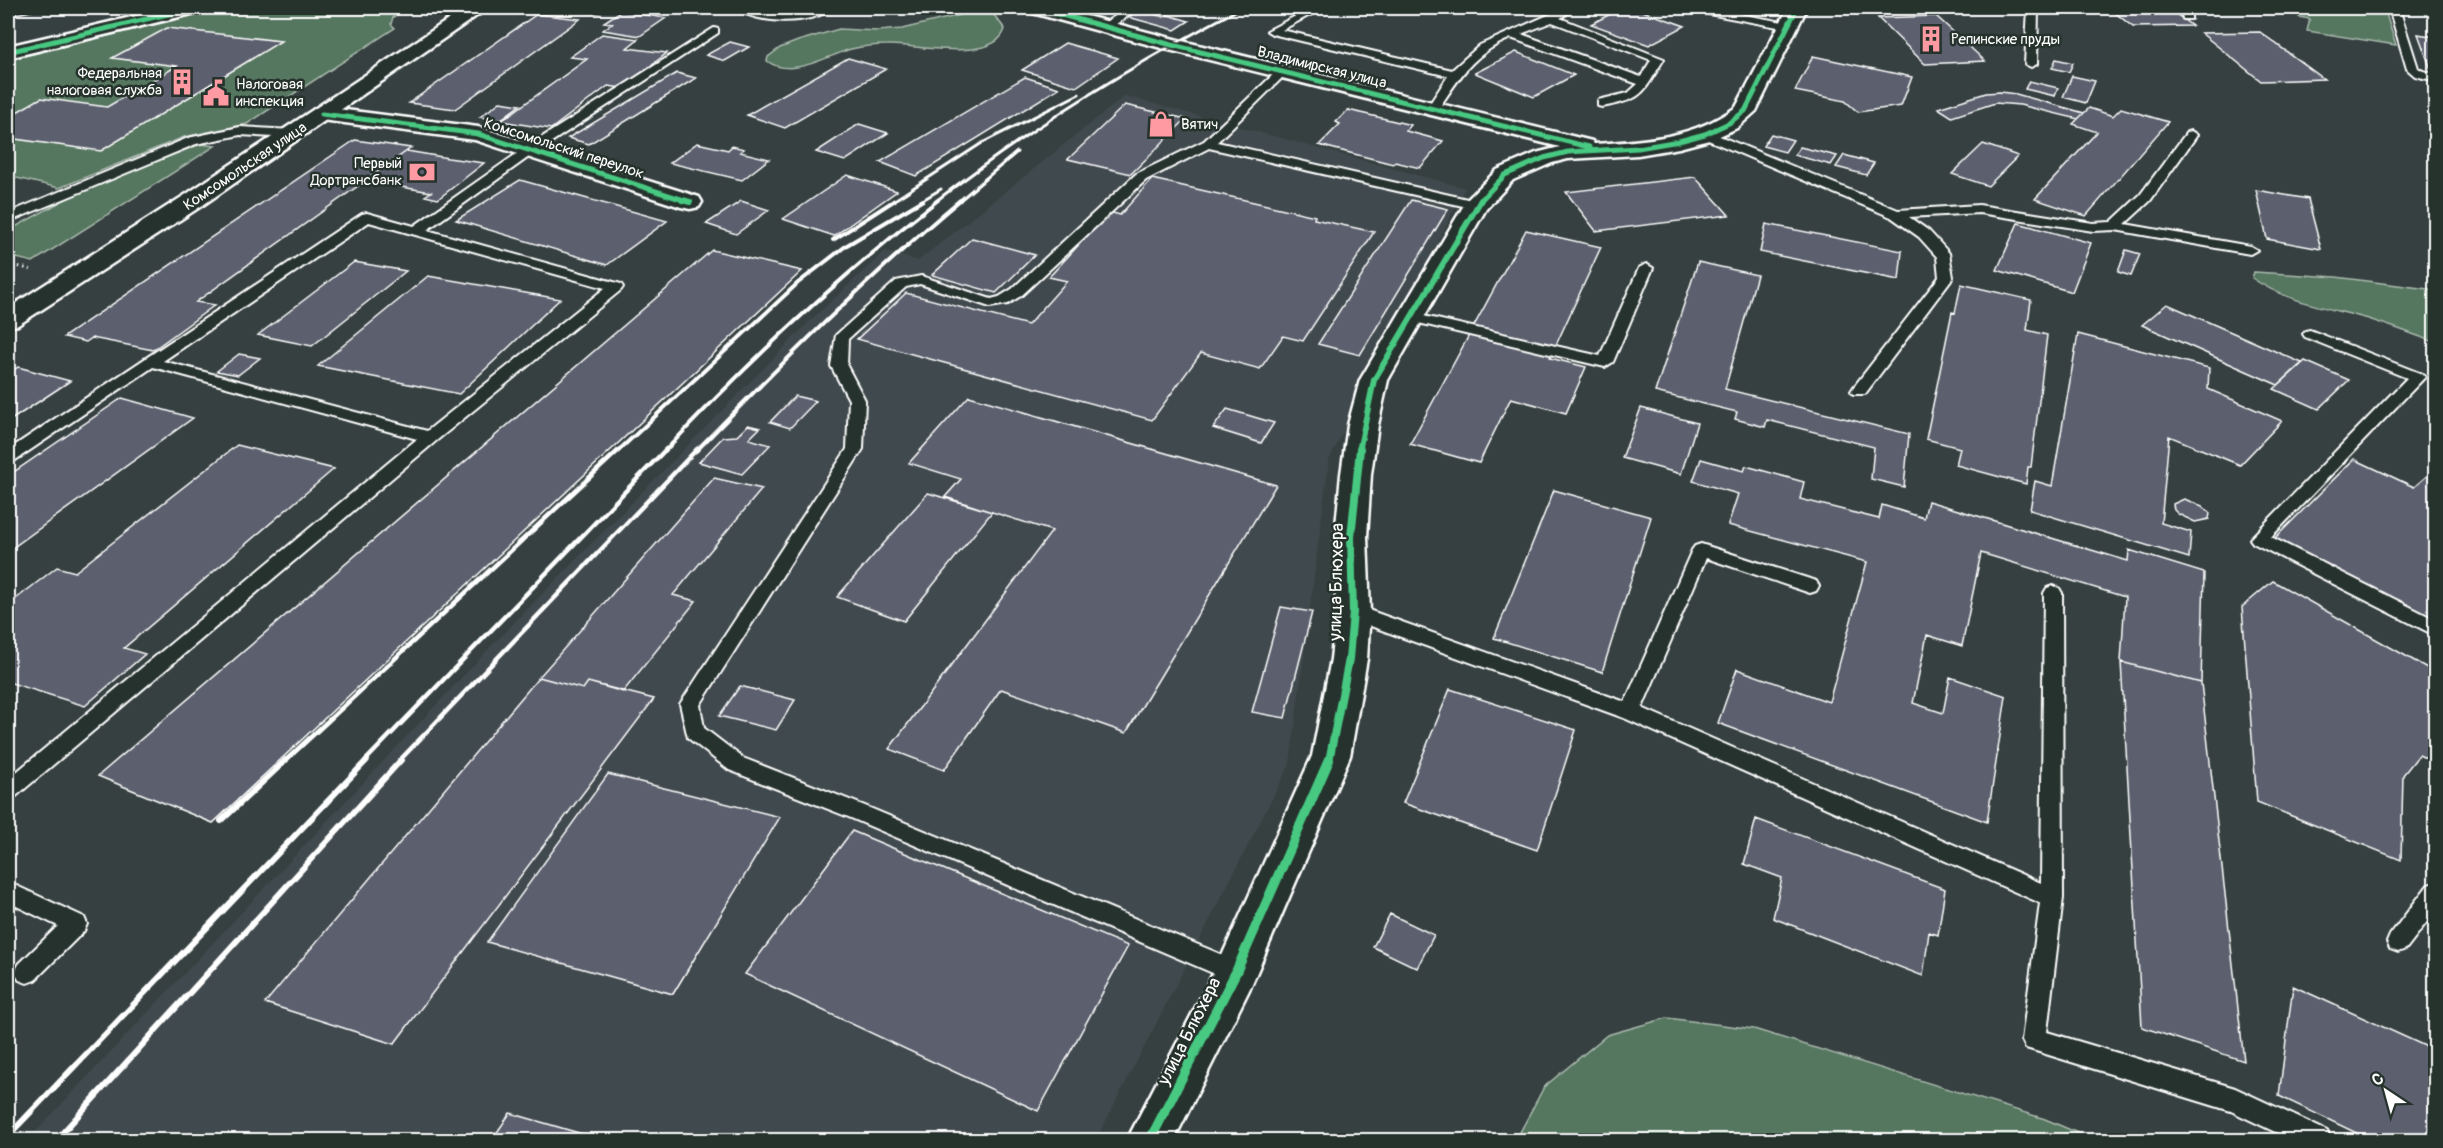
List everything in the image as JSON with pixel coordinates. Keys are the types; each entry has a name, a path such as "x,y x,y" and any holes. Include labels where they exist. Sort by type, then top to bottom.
{"street":[{"path":"8,52 193,8"},
{"name":"Комсомольская улица","path":"8,319 181,209 478,8"},
{"name":"Владимирская улица","path":"1036,8 1282,72 1603,150"},
{"name":"улица Блюхера","path":"1150,1140 1236,972 1331,756 1349,659 1353,612 1351,537 1363,425 1374,380 1410,316 1476,205 1505,175 1522,166 1568,152 1638,148 1679,141 1705,134 1729,123 1745,111 1792,17"},
{"name":"Комсомольский переулок","path":"322,114 477,134 690,202"}],"lane":[{"path":"589,8 598,8"},
{"path":"740,8 792,20 827,8"},
{"path":"1105,27 1134,8"},
{"path":"1318,8 1272,31 1454,74"},
{"path":"1433,108 1460,65 1489,42 1511,34 1552,13 1571,8"},
{"path":"1693,8 1792,17"},
{"path":"2031,64 2033,8"},
{"path":"2394,8 2413,69 2419,74 2436,78"},
{"path":"1552,13 1658,59 1644,82 1643,88 1634,96 1602,104"},
{"path":"416,231 530,151 714,31"},
{"path":"1511,34 1644,82"},
{"path":"1236,972 858,812 736,764 695,732 690,704 726,645 855,449 857,400 840,366 841,338 901,284 921,280 990,303 1003,302 1017,292 1141,177 1208,144 1282,72"},
{"path":"8,218 14,209 192,141 240,131 292,134"},
{"path":"1705,134 1896,214 1924,234 1944,256 1946,277 1859,391"},
{"path":"2115,225 2145,198 2191,135"},
{"path":"1208,144 1476,205"},
{"path":"1896,214 1979,209 2093,227 2115,225 2250,250"},
{"path":"8,457 367,217 616,287 430,437 8,791"},
{"path":"1410,316 1605,362 1646,268"},
{"path":"2310,334 2417,377 2259,539 2436,629"},
{"path":"150,362 430,437"},
{"path":"1631,712 1701,550 1810,586"},
{"path":"2053,593 2052,898 2034,1040 2235,1100 2318,1140"},
{"path":"1353,612 1631,712 2052,898"},
{"path":"8,892 76,924 27,972"},
{"path":"2398,942 2436,892"}],"path":[{"path":"8,264 34,270"}],"shaded area":[{"path":"1125,96 1465,188 1329,460 1290,764 1096,1140 28,1140 498,639 813,318 885,251 918,261"}],"green space":[{"path":"224,8 409,8 393,17 391,24 395,28 247,124 184,137 59,188 8,176 8,60"},
{"path":"2298,8 2366,8 2385,11 2396,45 2307,31 2310,19 2299,17"},
{"path":"977,11 994,15 1005,29 998,40 986,46 952,50 874,45 851,49 798,67 787,68 767,61 768,57 780,48 839,29 877,31 902,29"},
{"path":"201,144 215,146 33,262 8,256 8,231 80,191"},
{"path":"2254,272 2336,277 2435,290 2435,342 2279,293 2252,278"},
{"path":"1667,1018 1754,1029 2045,1119 2094,1140 1517,1140 1544,1087 1607,1035"}],"building":[{"path":"8,8 44,8 8,16"},
{"path":"1622,8 1634,8 1685,26 1649,45 1591,24"},
{"path":"2109,8 2168,8 2192,26 2133,27"},
{"path":"1139,10 1189,21 1175,30 1128,17"},
{"path":"621,11 666,18 640,36 603,30 613,23 604,22"},
{"path":"537,14 580,19 455,109 409,103"},
{"name":"Репинские пруды","path":"1936,16 1985,61 1925,64 1878,18"},
{"name":"Федеральная налоговая служба","path":"167,28 281,41 101,151 8,138 8,117 41,98 107,107 177,66 112,58"},
{"path":"2260,32 2324,79 2261,81 2201,33"},
{"path":"602,34 638,39 627,48 667,53 622,88 608,86 551,129 501,121 587,59 570,57"},
{"path":"2418,34 2436,37 2436,72 2432,72"},
{"path":"730,42 749,47 725,61 706,55"},
{"path":"1065,43 1118,58 1076,87 1022,70"},
{"path":"1516,52 1574,75 1534,97 1475,73"},
{"path":"1813,56 1912,77 1901,106 1858,112 1845,101 1795,91"},
{"path":"848,58 886,69 785,128 747,115"},
{"path":"2056,59 2073,63 2069,72 2052,68"},
{"path":"677,73 696,78 589,144 568,138"},
{"path":"2072,76 2095,81 2086,103 2063,97"},
{"path":"1025,77 1059,88 916,176 880,162"},
{"path":"2029,81 2058,88 2055,96 2025,89"},
{"path":"1986,93 2016,94 2084,113 2078,119 2020,105 1995,103 1952,117 1938,108"},
{"path":"500,102 520,105 500,120 480,117"},
{"path":"1125,105 1186,119 1131,174 1068,159"},
{"path":"2089,108 2113,116 2121,108 2168,122 2086,216 2035,199 2097,132 2073,124"},
{"path":"1348,110 1411,125 1406,131 1443,141 1420,168 1395,162 1393,164 1319,145 1340,124 1336,122"},
{"path":"859,124 888,133 845,161 816,152"},
{"path":"1771,134 1793,140 1785,152 1763,146"},
{"path":"355,140 411,148 196,302 215,305 153,350 92,338 86,342 64,337"},
{"path":"697,143 728,150 732,146 744,149 740,152 769,159 742,180 670,163"},
{"path":"1983,144 2018,156 1988,186 1952,174"},
{"path":"1800,147 1837,156 1831,165 1794,155"},
{"path":"407,151 484,163 438,199 425,196 431,192 365,181"},
{"path":"1844,155 1874,163 1866,175 1836,167"},
{"path":"847,175 897,191 834,236 783,219"},
{"path":"1695,177 1729,215 1596,231 1566,192"},
{"path":"1152,179 1315,216 1314,219 1374,232 1303,341 1283,336 1260,369 1201,353 1152,420 857,339 906,293 1028,325 1067,281 1049,277 1109,212 1120,215"},
{"path":"520,180 667,221 607,265 456,220"},
{"path":"2256,190 2308,199 2321,249 2267,239"},
{"path":"1411,200 1448,209 1360,355 1318,344"},
{"path":"741,201 769,210 736,234 706,224"},
{"path":"2018,223 2091,243 2072,292 1997,270"},
{"path":"1766,224 1902,251 1899,280 1760,252"},
{"path":"1526,230 1601,247 1550,358 1586,367 1566,413 1511,398 1479,463 1410,444"},
{"path":"972,238 1035,255 996,293 932,275"},
{"path":"712,250 802,271 213,823 98,776"},
{"path":"2126,250 2140,254 2131,276 2118,272"},
{"path":"354,262 406,271 312,346 258,335"},
{"path":"1698,262 1757,275 1725,389 1909,434 1904,487 1871,479 1874,447 1767,420 1765,427 1735,419 1737,412 1655,392"},
{"path":"428,276 560,299 459,394 318,366"},
{"path":"1961,284 2031,300 2027,330 2047,335 2031,467 2028,467 2026,484 1956,465 1960,448 1926,439 1952,312 1955,313"},
{"path":"2167,304 2302,363 2278,385 2142,325"},
{"path":"2078,334 2209,368 2208,389 2282,421 2240,465 2169,436 2161,523 2191,532 2189,558 2030,510 2035,481 2052,486"},
{"path":"239,354 260,358 238,375 217,371"},
{"path":"2305,361 2349,380 2319,409 2274,389"},
{"path":"18,367 70,381 8,422 8,374"},
{"path":"795,396 816,401 790,428 770,422"},
{"path":"969,396 1276,485 1126,733 1001,689 944,770 889,749 1052,531 945,497 961,479 909,463"},
{"path":"122,398 193,418 8,551 8,476"},
{"path":"1641,408 1697,423 1681,474 1622,458"},
{"path":"1227,409 1274,423 1261,443 1213,428"},
{"path":"748,425 760,428 749,439 770,445 742,474 699,462 723,437 737,436"},
{"path":"237,445 334,469 124,648 145,654 85,706 8,682 8,605 57,567 75,572"},
{"path":"1701,459 1744,471 1746,466 1804,482 1800,499 1879,519 1882,505 1924,518 1928,501 2128,561 2129,550 2204,573 2201,683 2121,662 2125,597 1981,553 1962,646 1927,635 1913,703 1943,713 1950,677 2006,696 1987,822 1718,723 1737,669 1829,702 1867,562 1728,525 1738,494 1693,481"},
{"path":"2354,459 2414,487 2436,468 2436,621 2275,538"},
{"path":"714,478 762,489 673,595 696,601 623,692 588,682 583,689 539,677"},
{"path":"1554,490 1651,517 1602,672 1494,638"},
{"path":"928,493 992,512 904,621 837,597"},
{"path":"2184,499 2202,506 2210,513 2209,519 2195,522 2178,514 2173,504"},
{"path":"2273,581 2436,673 2436,763 2419,755 2403,775 2401,860 2257,802 2242,607"},
{"path":"1281,607 1312,612 1285,718 1252,712"},
{"path":"2121,662 2201,683 2244,1061 2142,1027"},
{"path":"539,677 583,689 588,682 654,699 394,1044 265,1003"},
{"path":"740,686 795,700 776,730 719,716"},
{"path":"1450,689 1576,730 1537,850 1403,803"},
{"path":"608,774 780,817 673,994 487,942"},
{"path":"1756,819 1945,889 1938,935 1929,932 1923,976 1773,918 1782,878 1744,864"},
{"path":"852,831 1128,946 1038,1111 745,974"},
{"path":"1390,914 1434,935 1417,968 1373,947"},
{"path":"2293,986 2436,1051 2436,1140 2371,1140 2279,1096"},
{"path":"510,1113 603,1140 492,1140"}],"railway":[{"path":"936,201 1046,122 1162,51 1241,8"},
{"path":"893,201 982,143 1079,94"},
{"path":"959,201 1017,152"},
{"path":"921,201 941,189"},
{"path":"833,240 895,200"},
{"path":"618,451 798,283 847,245 923,200"},
{"path":"665,451 797,320 866,258 938,200"},
{"path":"696,451 825,322 960,200"},
{"path":"285,761 620,449"},
{"path":"365,761 666,449"},
{"path":"399,761 697,449"},
{"path":"221,821 286,760"},
{"path":"8,1136 367,760"},
{"path":"56,1140 401,760"}],"cycle path":[{"path":"8,52 193,8"},
{"path":"1036,8 1172,45 1589,147"},
{"path":"1150,1140 1236,972 1331,756 1349,659 1353,612 1351,537 1356,474 1363,425 1374,380 1476,205 1505,175 1544,158 1568,152 1638,148 1679,141 1705,134 1729,123 1745,111 1797,8"},
{"path":"322,114 478,134 690,202"}],"place":[{"name":"Репинские пруды","path":"1931,39"},
{"name":"Федеральная налоговая служба","path":"182,82"},
{"name":"Налоговая инспекция","path":"216,93"},
{"name":"Вятич","path":"1161,124"},
{"name":"Первый Дортрансбанк","path":"422,172"}]}
